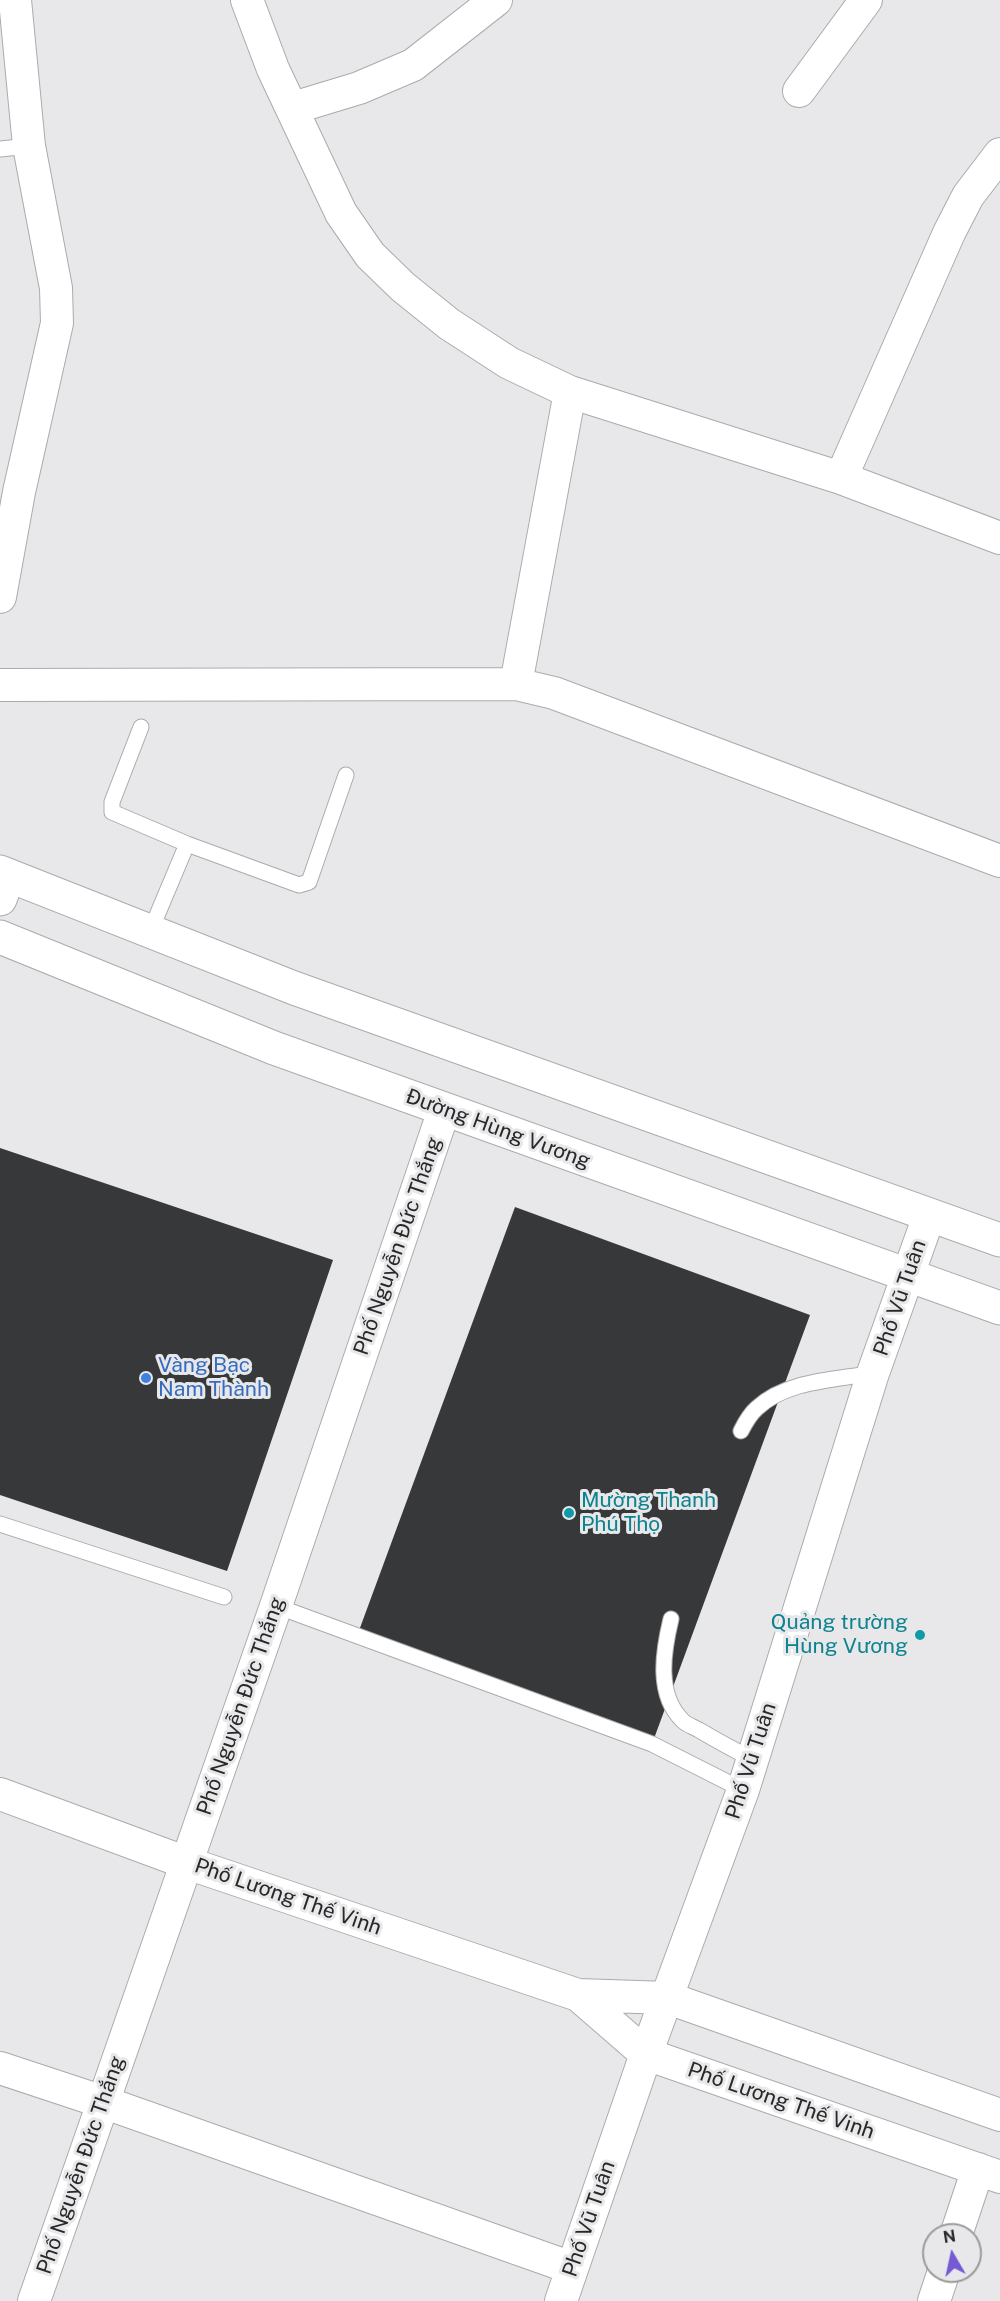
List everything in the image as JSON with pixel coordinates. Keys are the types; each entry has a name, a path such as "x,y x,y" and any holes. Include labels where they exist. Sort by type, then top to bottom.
{"main road":[{"path":"3,883 150,932 294,988 1000,1240"},
{"name":"Đường Hùng Vương","path":"0,937 274,1048 1000,1308"}],"street":[{"path":"0,597 10,489 57,323 56,288 14,147 15,0"},
{"path":"247,0 273,69 341,213 370,255 403,287 448,324 509,363 570,392 842,478 1000,538"},
{"path":"293,108 359,88 413,65 496,0"},
{"path":"799,92 866,0"},
{"path":"842,478 949,233 968,195 1000,154"},
{"path":"516,684 570,392"},
{"path":"0,685 516,684 554,693 1000,861"},
{"name":"Phố Nguyễn Đức Thắng","path":"34,2301 276,1606 444,1110"},
{"name":"Phố Vũ Tuân","path":"561,2301 646,2054 743,1790 873,1373 929,1216"},
{"name":"Phố Lương Thế Vinh","path":"0,1794 187,1863 578,1995 668,1998 1000,2115"},
{"name":"Phố Lương Thế Vinh","path":"578,1995 646,2054 989,2173"},
{"path":"0,2068 103,2102 572,2268"},
{"path":"962,2223 989,2173"},
{"path":"934,2301 940,2283"}],"lane":[{"path":"141,727 112,802 112,812 187,844 298,885 309,882 346,775"},
{"path":"150,932 187,844"},
{"path":"741,1431 757,1407 782,1391 873,1373"},
{"path":"0,1524 224,1597"},
{"path":"276,1606 652,1744 743,1790"},
{"path":"672,1620 664,1661 665,1684 669,1700 683,1721 752,1760"}],"building":[{"name":"Vàng Bạc Nam Thành","path":"0,1148 333,1260 227,1571 0,1495"},
{"name":"Mường Thanh Phú Thọ","path":"515,1207 810,1315 652,1744 357,1636"}],"place":[{"name":"Vàng Bạc Nam Thành","path":"146,1378"},
{"name":"Mường Thanh Phú Thọ","path":"569,1513"},
{"name":"Quảng trường Hùng Vương","path":"920,1635"}]}
